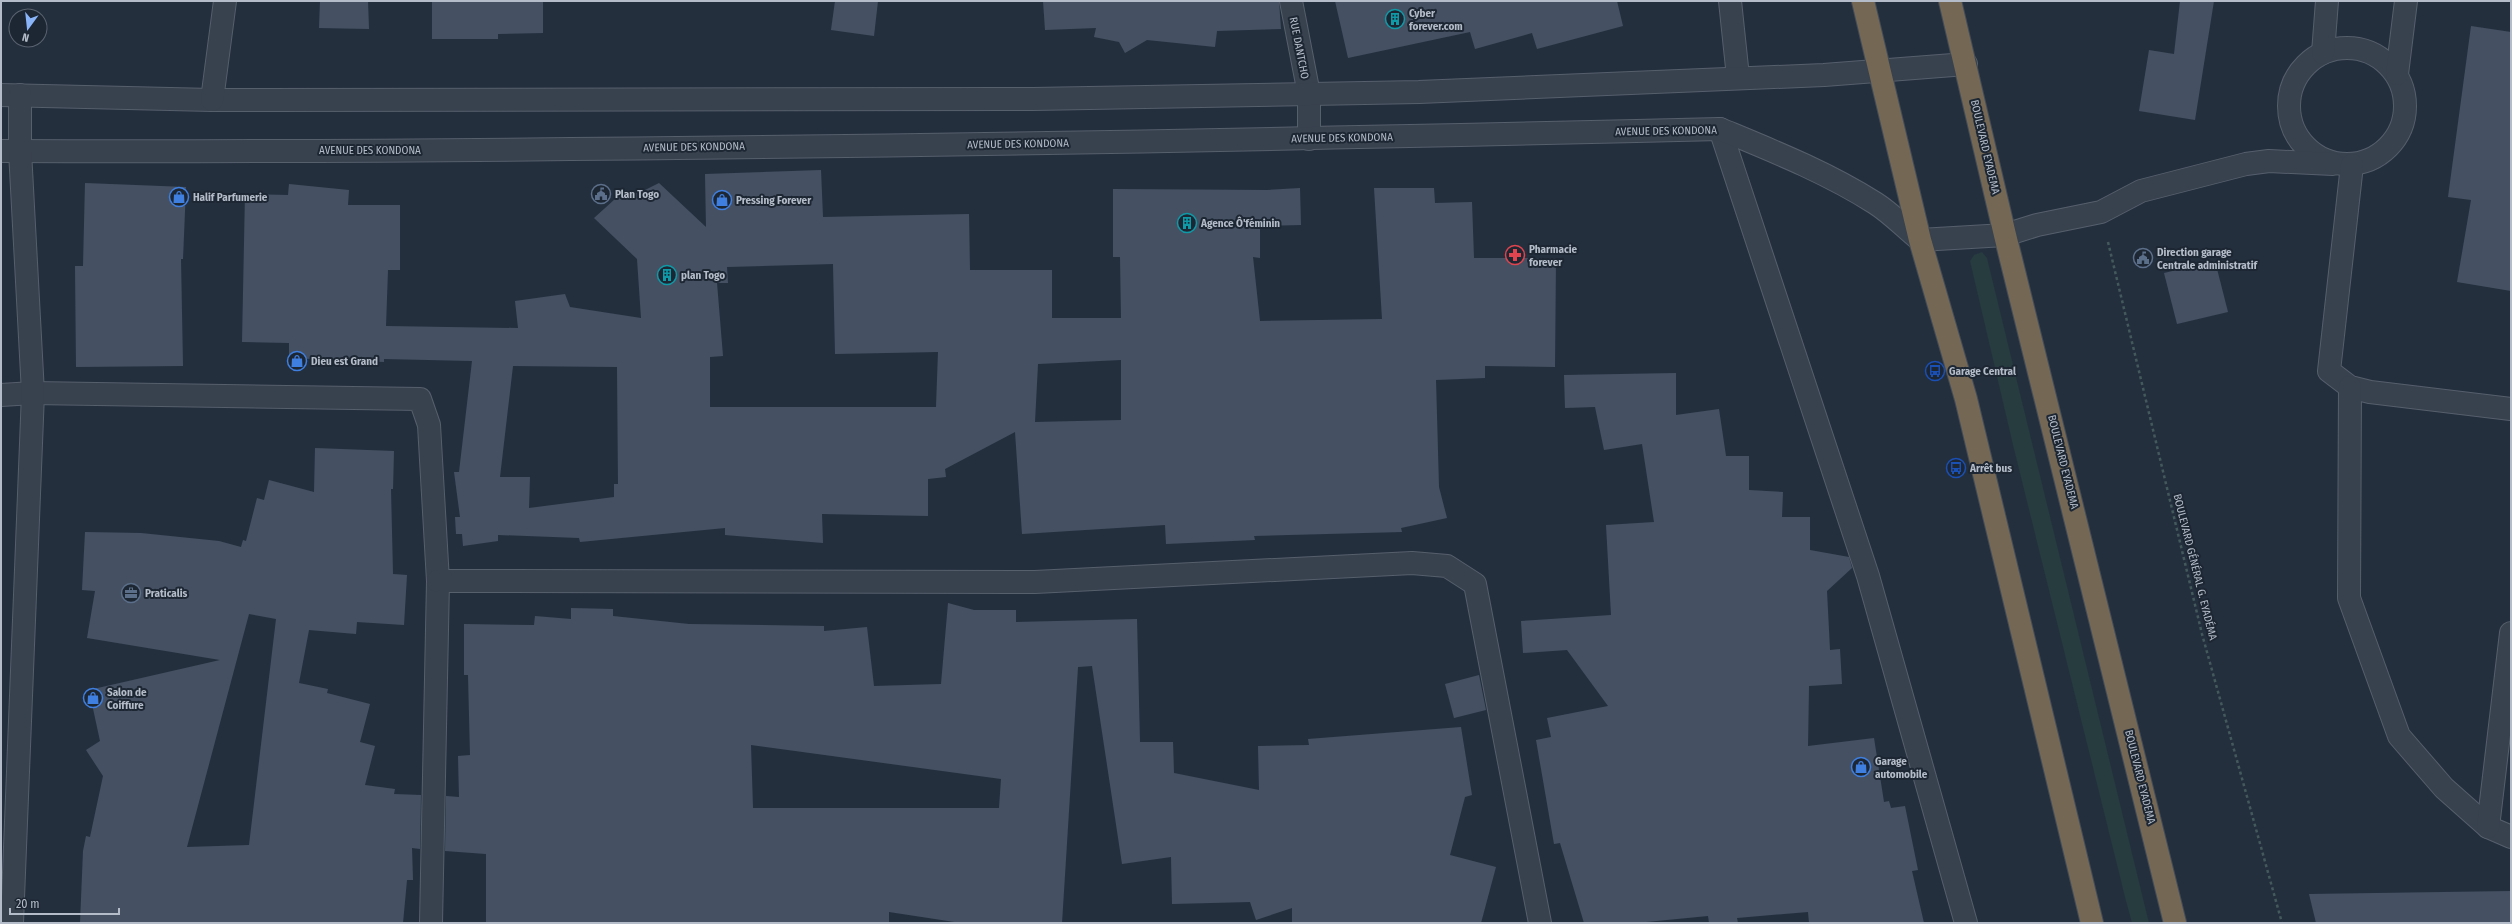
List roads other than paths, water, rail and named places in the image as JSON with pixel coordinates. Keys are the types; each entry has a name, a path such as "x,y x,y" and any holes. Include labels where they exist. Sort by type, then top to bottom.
{"highway":[{"path":"1863,1 1920,240 1966,399 2092,923"},
{"name":"BOULEVARD EYADEMA","path":"1950,1 2005,235 2175,923"}],"street":[{"path":"212,100 225,1"},
{"name":"RUE DANTCHO","path":"1291,1 1308,94 1309,139"},
{"path":"1730,1 1738,77"},
{"path":"2323,53 2327,1"},
{"path":"2397,74 2406,1"},
{"path":"1920,240 2005,235 2036,225 2101,212 2141,191 2246,164 2269,161 2342,164 2371,160 2388,149 2400,133 2406,114 2405,93 2397,74 2382,60 2364,50 2343,48 2323,53 2306,65 2294,82 2289,102 2291,121 2299,139 2313,154 2342,164"},
{"path":"12,923 34,393 11,151 10,95 212,100 1017,99 1419,92 1824,74 1966,64"},
{"path":"1720,129 1868,576 1966,923"},
{"name":"AVENUE DES KONDONA","path":"11,151 497,149 1309,139 1720,129 1790,158 1836,180 1876,204 1920,240"},
{"path":"2342,164 2329,371 2350,387 2370,392 2511,409"},
{"path":"2350,387 2349,598 2399,736 2444,788 2488,827 2511,837"},
{"path":"1,395 34,393 420,399 429,426 438,581 431,923"},
{"path":"438,581 1035,582 1412,563 1447,566 1475,584 1540,923"},
{"path":"2488,827 2511,633"}],"place":[{"name":"Cyber forever.com","path":"1395,19"},
{"name":"Plan Togo","path":"601,194"},
{"name":"Halif Parfumerie","path":"179,197"},
{"name":"Pressing Forever","path":"722,200"},
{"name":"Agence Ô'féminin","path":"1187,223"},
{"name":"Pharmacie forever","path":"1515,255"},
{"name":"Direction garage Centrale administratif","path":"2143,258"},
{"name":"plan Togo","path":"667,275"},
{"name":"Dieu est Grand","path":"297,361"},
{"name":"Garage Central","path":"1935,371"},
{"name":"Arrêt bus","path":"1956,468"},
{"name":"Praticalis","path":"131,593"},
{"name":"Salon de Coiffure","path":"93,698"},
{"name":"Garage automobile","path":"1861,767"}]}
